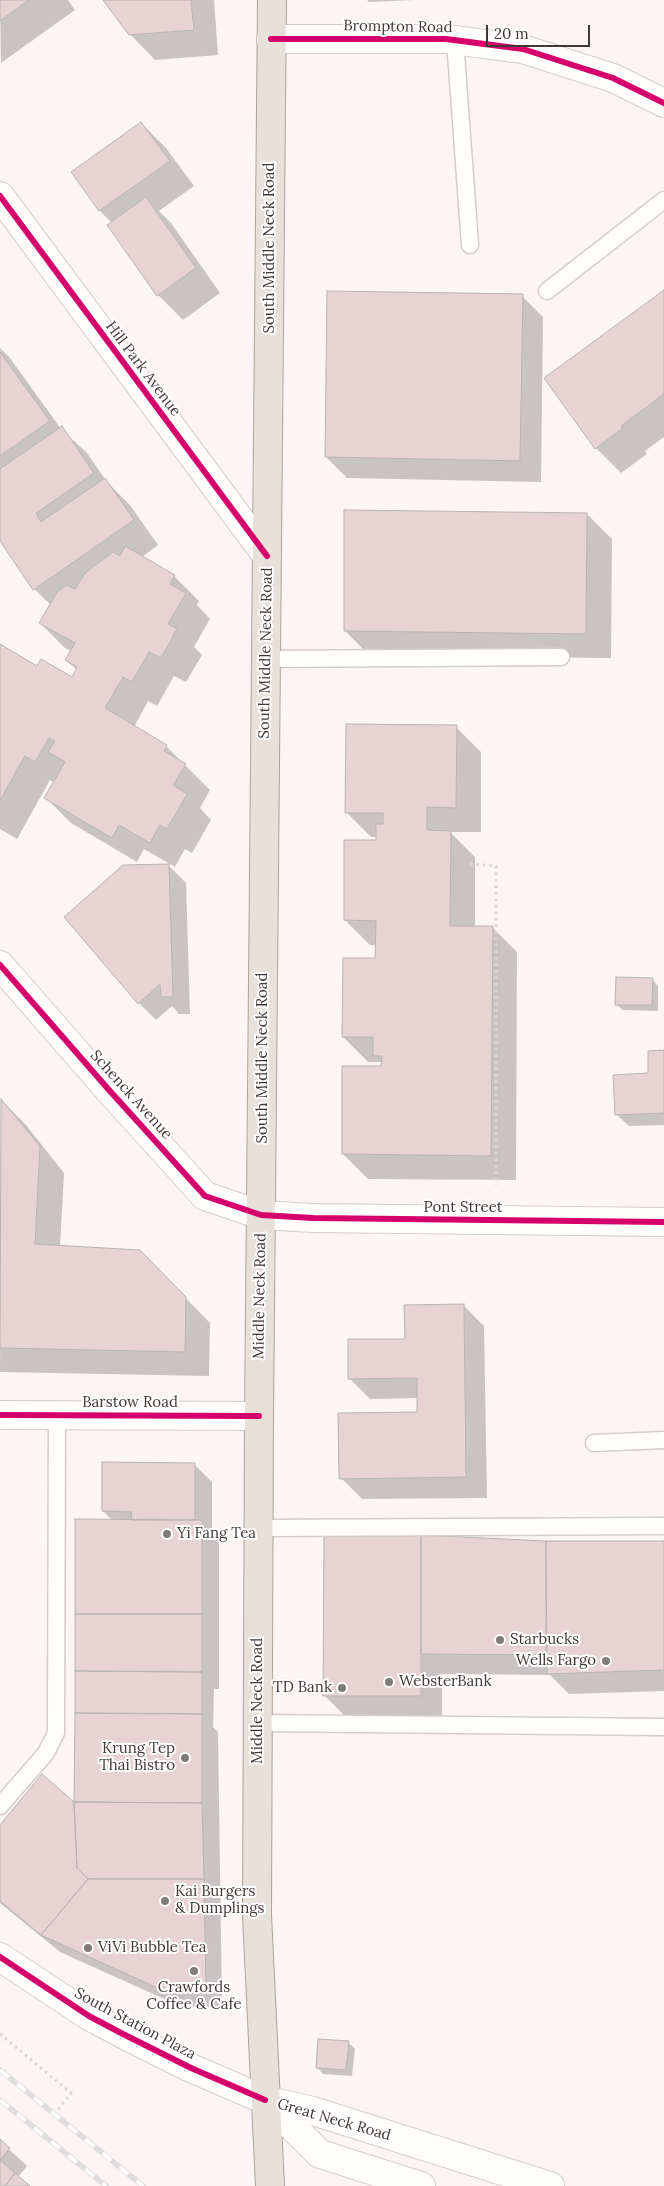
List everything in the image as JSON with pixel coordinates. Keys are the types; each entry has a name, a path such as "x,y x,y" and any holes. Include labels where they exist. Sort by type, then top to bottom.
{"main road":[{"name":"South Middle Neck Road","path":"261,1215 272,0"},
{"name":"Middle Neck Road","path":"261,1215 257,1915 270,2186"}],"street":[{"name":"Brompton Road","path":"271,40 455,40 522,49 613,78 664,103"},
{"name":"Hill Park Avenue","path":"0,196 267,556"},
{"name":"Schenck Avenue","path":"0,964 109,1090 205,1196 261,1215"},
{"name":"Pont Street","path":"261,1215 345,1220 664,1222"},
{"name":"Barstow Road","path":"0,1415 259,1416"},
{"name":"South Station Plaza","path":"0,1957 89,2016 191,2068 265,2100"},
{"name":"Great Neck Road","path":"265,2100 320,2154 421,2186"},
{"name":"Great Neck Road","path":"265,2100 313,2111 550,2186"}],"lane":[{"path":"455,40 470,245"},
{"path":"547,291 664,200"},
{"path":"266,659 561,657"},
{"path":"0,1806 46,1753 56,1733 57,1415"},
{"path":"594,1442 664,1440"},
{"path":"258,1528 664,1526"},
{"path":"258,1724 664,1727"}],"path":[{"path":"470,864 496,866 496,1185"},
{"path":"0,2034 71,2093 58,2110"}],"building":[{"path":"0,0 29,0 0,21"},
{"path":"103,0 191,0 194,30 129,35"},
{"path":"141,122 170,161 99,211 71,172"},
{"path":"146,197 196,268 157,296 107,225"},
{"path":"664,290 664,394 621,426 623,428 595,449 544,378"},
{"path":"327,291 523,294 520,461 325,457"},
{"path":"0,352 50,421 0,456"},
{"path":"62,426 94,473 36,513 41,522 105,478 134,520 33,590 0,541 0,469"},
{"path":"344,510 587,513 586,634 344,631"},
{"path":"125,546 175,575 170,584 186,593 168,624 177,629 161,658 149,652 132,682 123,677 105,708 167,745 164,751 186,764 173,785 187,794 167,829 160,825 150,843 119,825 112,838 44,798 65,762 48,752 55,741 49,738 35,762 25,756 0,800 0,644 37,666 41,659 72,677 77,667 65,660 75,643 39,623 57,592 67,585 75,589 85,573 113,552 120,556"},
{"path":"346,724 457,725 456,808 427,807 427,830 451,831 450,926 493,926 491,1156 342,1154 342,1066 381,1066 382,1056 373,1056 373,1037 342,1037 343,958 375,958 376,921 344,920 344,840 376,840 376,824 383,824 383,813 345,813"},
{"path":"169,864 173,997 161,997 160,984 138,1004 64,917 123,865"},
{"path":"616,977 653,978 652,1005 615,1005"},
{"path":"664,1050 664,1113 615,1115 613,1075 648,1073 648,1051"},
{"path":"1,1099 40,1146 35,1244 140,1250 186,1297 185,1352 0,1348"},
{"path":"464,1304 466,1477 339,1479 338,1413 417,1412 417,1378 348,1379 348,1339 405,1339 404,1305"},
{"path":"102,1462 195,1463 195,1520 132,1520 131,1512 102,1511"},
{"path":"75,1519 202,1520 202,1614 75,1614"},
{"path":"324,1535 421,1535 421,1696 323,1696"},
{"path":"421,1535 546,1541 546,1655 421,1654"},
{"path":"546,1541 664,1541 664,1670 547,1674"},
{"path":"75,1614 202,1614 202,1672 75,1671"},
{"path":"75,1671 202,1672 202,1714 75,1713"},
{"path":"75,1713 202,1714 202,1803 74,1802"},
{"path":"42,1774 74,1802 77,1868 88,1879 41,1935 0,1901 0,1825"},
{"path":"74,1802 202,1803 204,1879 88,1879 77,1868"},
{"path":"88,1879 204,1879 206,1990 164,1991 41,1935"},
{"path":"318,2039 349,2041 346,2070 316,2068"},
{"path":"0,2139 10,2148 0,2160"},
{"path":"0,2160 15,2173 5,2186 0,2186"},
{"path":"15,2173 30,2186 5,2186"}],"railway":[{"path":"0,2070 143,2186"},
{"path":"0,2100 106,2186"}],"cycle path":[{"path":"271,39 446,39 523,49 613,78 664,103"},
{"path":"0,196 267,556"},
{"path":"0,965 205,1196 261,1215 313,1218 664,1222"},
{"path":"0,1415 259,1416"},
{"path":"0,1957 89,2016 191,2068 265,2100"}],"place":[{"name":"Yi Fang Tea","path":"167,1534"},
{"name":"Starbucks","path":"500,1640"},
{"name":"Wells Fargo","path":"606,1661"},
{"name":"WebsterBank","path":"389,1682"},
{"name":"TD Bank","path":"342,1688"},
{"name":"Krung Tep Thai Bistro","path":"185,1758"},
{"name":"Kai Burgers & Dumplings","path":"165,1901"},
{"name":"ViVi Bubble Tea","path":"88,1948"},
{"name":"Crawfords Coffee & Cafe","path":"194,1971"}]}
